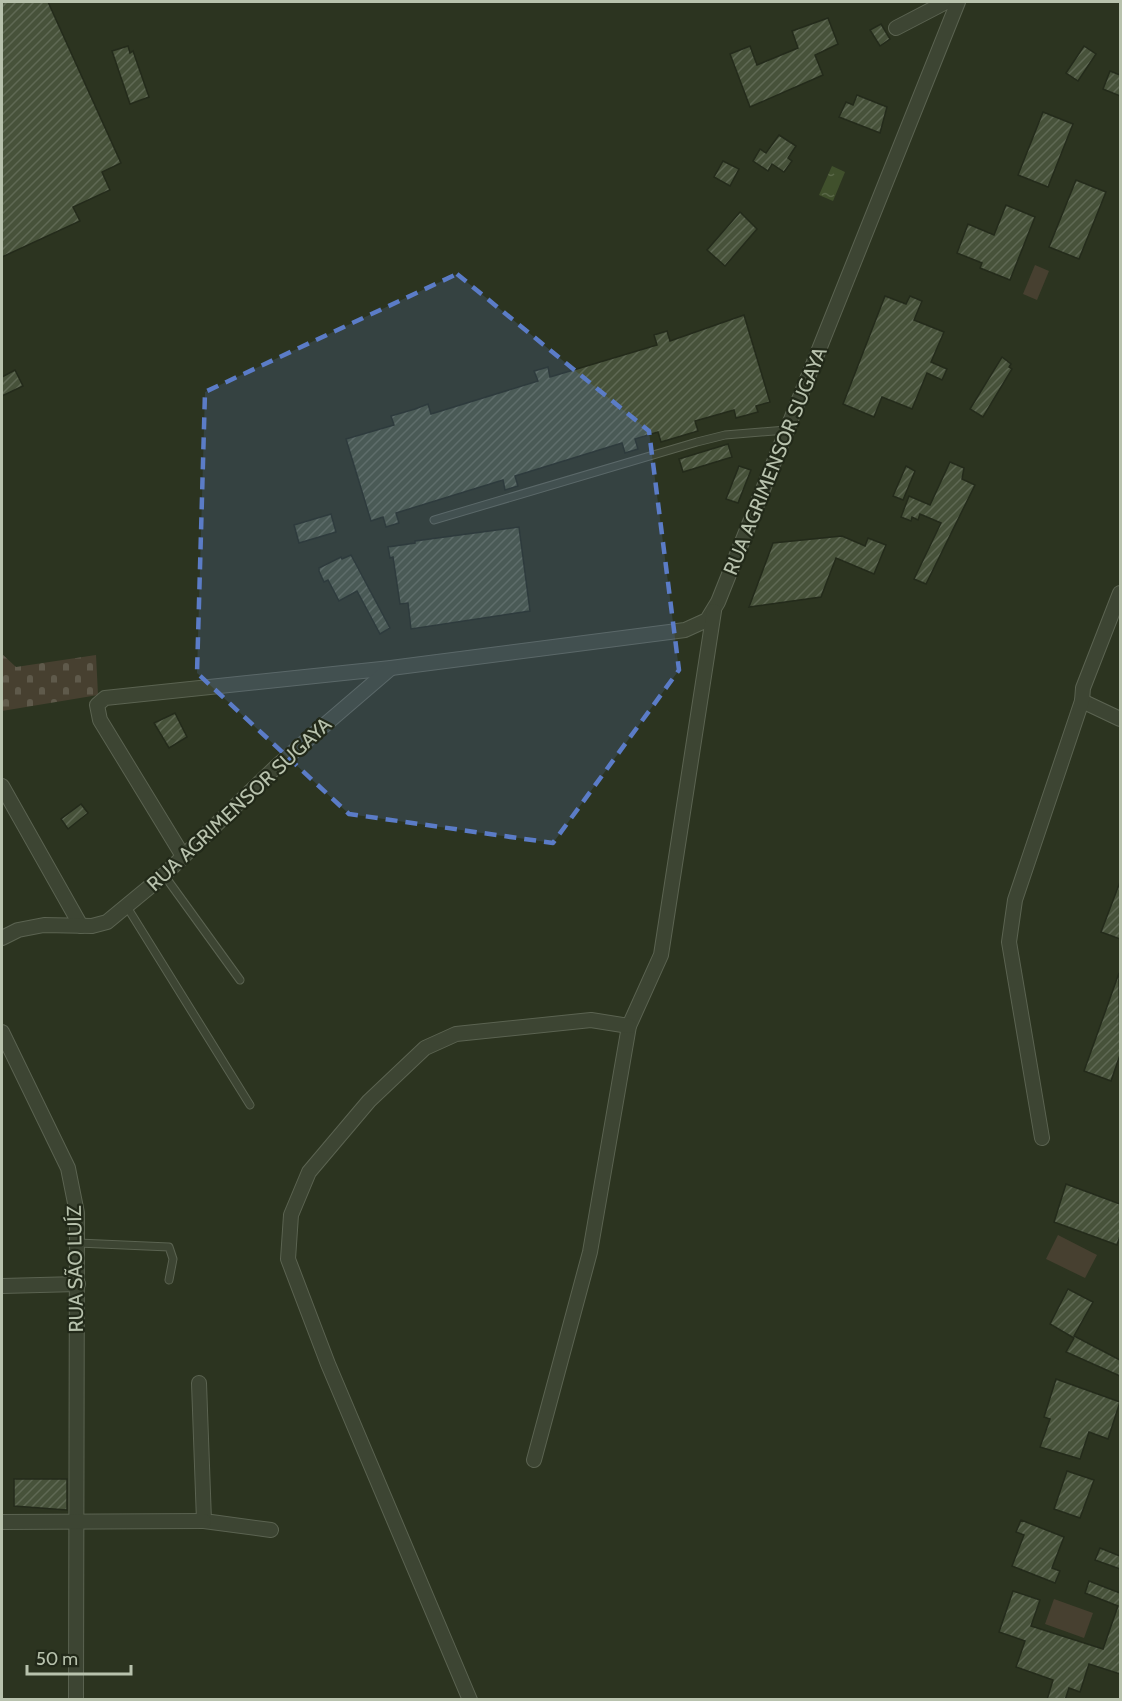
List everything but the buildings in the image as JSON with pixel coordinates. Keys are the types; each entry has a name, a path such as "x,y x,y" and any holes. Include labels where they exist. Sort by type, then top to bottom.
{"street":[{"path":"896,28 946,2"},
{"name":"RUA AGRIMENSOR SUGAYA","path":"534,1460 590,1252 629,1026 661,955 714,610 789,430 958,2"},
{"path":"1042,1138 1009,942 1015,900 1082,700 1083,688 1120,593"},
{"path":"183,856 100,720 96,709 100,701 121,695 391,668 685,630 707,620 714,610"},
{"name":"RUA AGRIMENSOR SUGAYA","path":"81,926 107,922 127,908 278,765 391,668"},
{"path":"1082,700 1120,719"},
{"path":"2,786 81,926"},
{"path":"2,938 18,930 44,925 81,926"},
{"path":"470,1700 333,1375 288,1259 291,1215 309,1172 369,1101 424,1048 456,1034 591,1020 629,1026"},
{"name":"RUA SÃO LUÍZ","path":"2,1032 68,1168 77,1213 76,1700"},
{"path":"2,1286 78,1284"},
{"path":"199,1383 204,1521"},
{"path":"2,1522 204,1521 271,1530"}],"lane":[{"path":"434,520 697,442 725,435 789,430"},
{"path":"164,875 240,980"},
{"path":"127,908 250,1105"},
{"path":"78,1243 169,1247 172,1259 169,1280"}],"highlighted area":[{"path":"457,274 649,431 679,670 553,843 349,814 197,673 205,392"}],"green space":[{"path":"1035,265 1049,271 1037,300 1023,294"},
{"path":"2,654 16,667 96,655 98,695 2,711"},
{"path":"1058,1235 1097,1255 1085,1278 1046,1259"},
{"path":"1054,1599 1093,1613 1084,1638 1045,1624"}],"water":[{"path":"832,166 845,172 833,201 819,195"}]}
